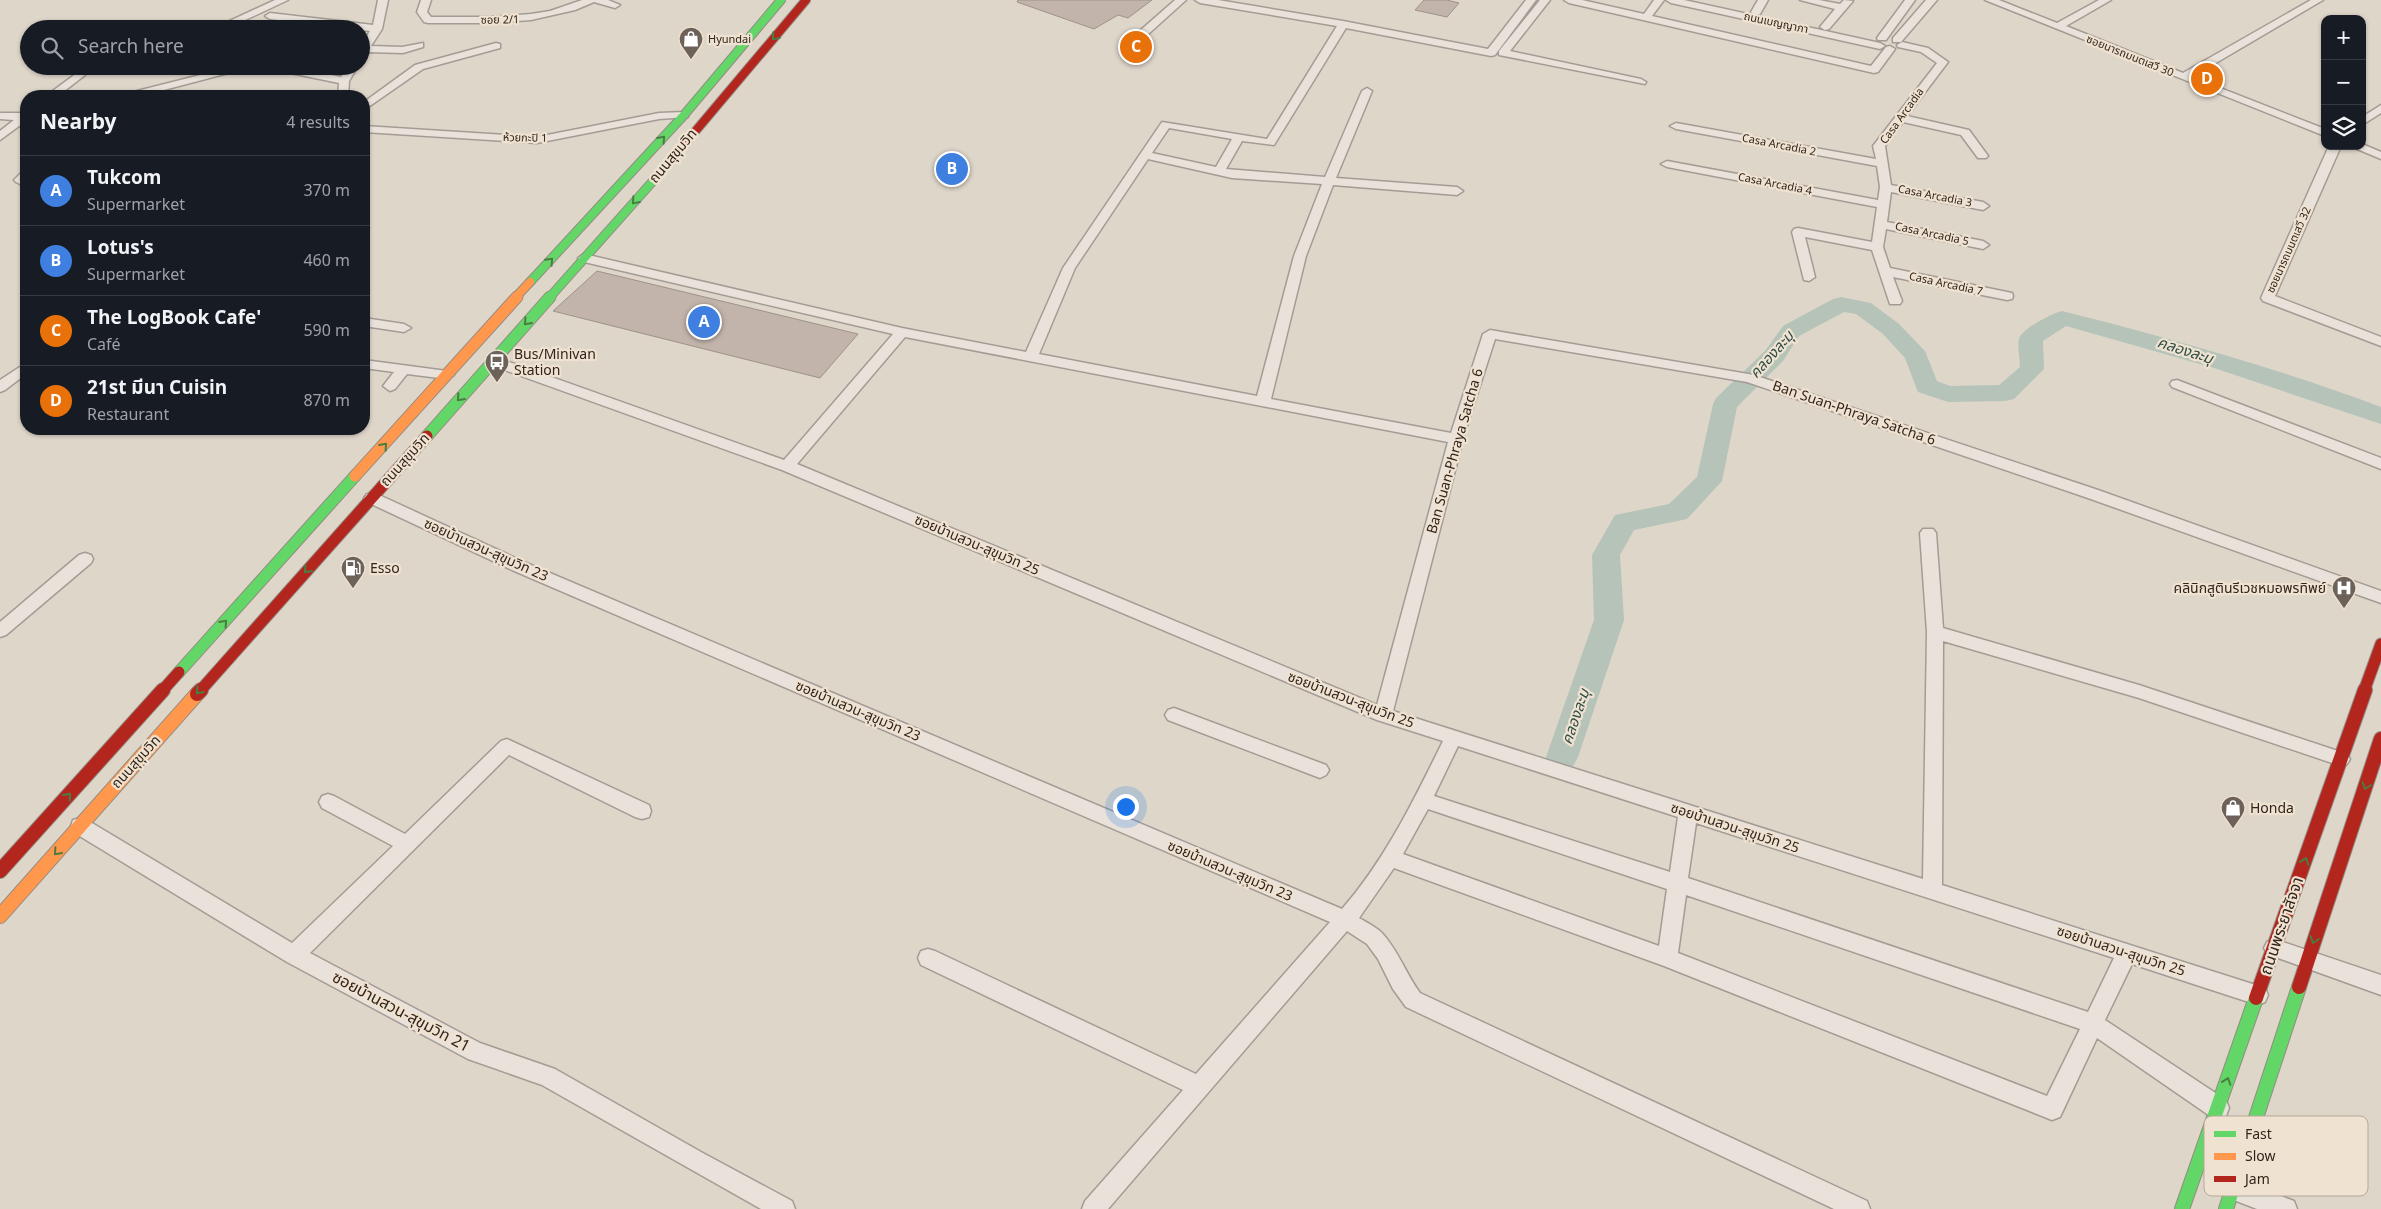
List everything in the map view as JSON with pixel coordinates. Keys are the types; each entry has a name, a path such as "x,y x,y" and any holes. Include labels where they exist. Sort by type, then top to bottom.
{"main road":[{"name":"ถนนสุขุมวิท","path":"0,871 684,115 781,0"},
{"name":"ถนนสุขุมวิท","path":"0,916 584,258 806,0"},
{"path":"334,502 367,502"},
{"name":"ถนนพระยาสัจจา","path":"2215,1116 2341,759 2368,696 2381,644"},
{"path":"2257,1116 2381,740"},
{"name":"ถนนพระยาสัจจา","path":"2182,1209 2204,1147"}],"street":[{"path":"237,20 283,0"},
{"path":"370,40 377,29 383,0"},
{"name":"ซอย 2/1","path":"426,0 422,12 428,20 506,21 534,19 569,10 591,0"},
{"path":"597,0 615,5"},
{"path":"1130,45 1181,0"},
{"path":"1200,0 1343,24 1491,53 1531,0"},
{"path":"1545,0 1503,53 1641,82"},
{"path":"1569,0 1646,18 1726,24 1801,41 1874,70 1889,44 1908,3 1921,10"},
{"path":"1646,18 1659,0"},
{"name":"ถนนเบญญาภา","path":"1671,0 1756,12 1825,27 1889,44"},
{"name":"ถนนเบญญาภา","path":"1700,0 1712,6 1726,24 1801,41 1889,44"},
{"path":"1756,12 1763,0"},
{"path":"1805,0 1845,4"},
{"path":"1889,44 1932,0"},
{"name":"ซอยนารถมนตเสวี 30","path":"1990,0 2321,132"},
{"path":"2057,26 2106,0"},
{"path":"2184,77 2318,0"},
{"path":"1825,27 1845,4"},
{"path":"270,16 303,20"},
{"path":"1031,356 1069,268 1166,124 1270,143 1343,24"},
{"path":"370,28 377,29"},
{"name":"Casa Arcadia","path":"1889,44 1936,57 1943,62 1899,118 1880,146 1886,187 1877,246 1895,301"},
{"path":"370,52 398,51 419,45"},
{"path":"370,103 419,67 496,46"},
{"path":"59,90 78,75"},
{"path":"153,90 214,75"},
{"path":"315,75 344,81"},
{"path":"343,90 344,81 347,75"},
{"path":"1263,401 1300,256 1315,215 1331,181 1367,91"},
{"path":"2366,120 2380,111"},
{"name":"ห้วยกะปิ 1","path":"370,129 537,140 659,116 684,115"},
{"path":"0,116 20,117"},
{"path":"1899,118 1965,132 1982,156"},
{"path":"0,136 20,121"},
{"name":"Casa Arcadia 2","path":"1676,126 1882,164"},
{"path":"1219,171 1239,137"},
{"name":"ซอยนารถมนตเสวี 32","path":"2333,150 2268,298 2381,342"},
{"path":"2366,150 2381,156"},
{"path":"1144,155 1232,174 1457,191"},
{"name":"Casa Arcadia 4","path":"1667,164 1884,205"},
{"name":"Casa Arcadia 3","path":"1886,187 1984,206"},
{"name":"Casa Arcadia 5","path":"1881,224 1983,245"},
{"path":"1809,277 1798,232 1877,246"},
{"path":"584,258 902,332 1456,438"},
{"name":"Casa Arcadia 7","path":"1885,271 2007,296"},
{"path":"370,323 404,328"},
{"path":"787,466 902,332"},
{"name":"Ban Suan-Phraya Satcha 6","path":"1383,715 1456,438 1490,334 1737,376 1768,384 2093,494 2381,597"},
{"name":"ซอยบ้านสวน-สุขุมวิท 25","path":"493,361 787,466 1383,715 2258,995"},
{"path":"370,365 447,375"},
{"path":"390,386 404,370"},
{"path":"0,387 20,374"},
{"path":"2177,384 2381,464"},
{"name":"ซอยบ้านสวน-สุขุมวิท 23","path":"367,502 1346,920 1374,938 1413,1000 1859,1209"},
{"path":"1928,533 1935,632 1932,891"},
{"path":"0,631 85,559"},
{"path":"1935,632 2040,660 2174,702 2341,759"},
{"path":"1174,715 1320,770"},
{"path":"1093,1209 1346,920 1408,830 1454,737"},
{"path":"294,955 507,746 642,811"},
{"path":"1423,800 1680,884 2093,1024 2218,1108"},
{"path":"328,802 408,844"},
{"path":"1667,958 1680,884 1688,812"},
{"name":"ซอยบ้านสวน-สุขุมวิท 21","path":"80,826 294,955 475,1052 547,1076 693,1160 784,1209"},
{"path":"1390,858 1667,958 2052,1109 2127,953"},
{"path":"2274,948 2381,985"},
{"path":"928,958 1200,1087"},
{"path":"2230,1199 2286,1209"}],"building":[{"path":"1018,0 1152,0 1128,18 1118,15 1094,29 1017,2"},
{"path":"1424,0 1447,0 1459,3 1447,17 1415,10"},
{"path":"597,271 858,334 820,378 553,311"}],"waterway":[{"name":"คลองละมุ","path":"1562,757 1609,620 1606,555 1625,522 1677,512 1709,481 1725,404 1774,356 1791,331 1841,304 1863,308 1891,329 1916,356 1927,386 1948,394 2005,393 2032,369 2031,338 2062,318 2223,362 2342,401 2381,416"}],"traffic: fast":[{"path":"530,282 684,115 781,0"},
{"path":"427,436 661,172"},
{"path":"179,672 355,476"},
{"path":"2257,1116 2299,987"},
{"path":"2215,1116 2256,998"},
{"path":"2182,1209 2204,1146"},
{"path":"2226,1209 2230,1196"}],"traffic: slow":[{"path":"355,476 530,282"},
{"path":"0,916 197,694"}],"traffic: jam":[{"path":"661,172 806,0"},
{"path":"197,694 427,436"},
{"path":"2256,998 2381,644"},
{"path":"0,871 179,672"},
{"path":"2299,987 2381,739"}],"place":[{"name":"The LogBook Cafe'","path":"1136,47"},
{"name":"Hyundai","path":"691,60"},
{"name":"21st มีนา Cuisin","path":"2207,79"},
{"name":"Lotus's","path":"952,169"},
{"name":"Tukcom","path":"704,322"},
{"name":"Bus/Minivan Station","path":"497,383"},
{"name":"Esso","path":"353,589"},
{"name":"คลินิกสูตินรีเวชหมอพรทิพย์","path":"2344,609"},
{"name":"Honda","path":"2233,829"}]}
